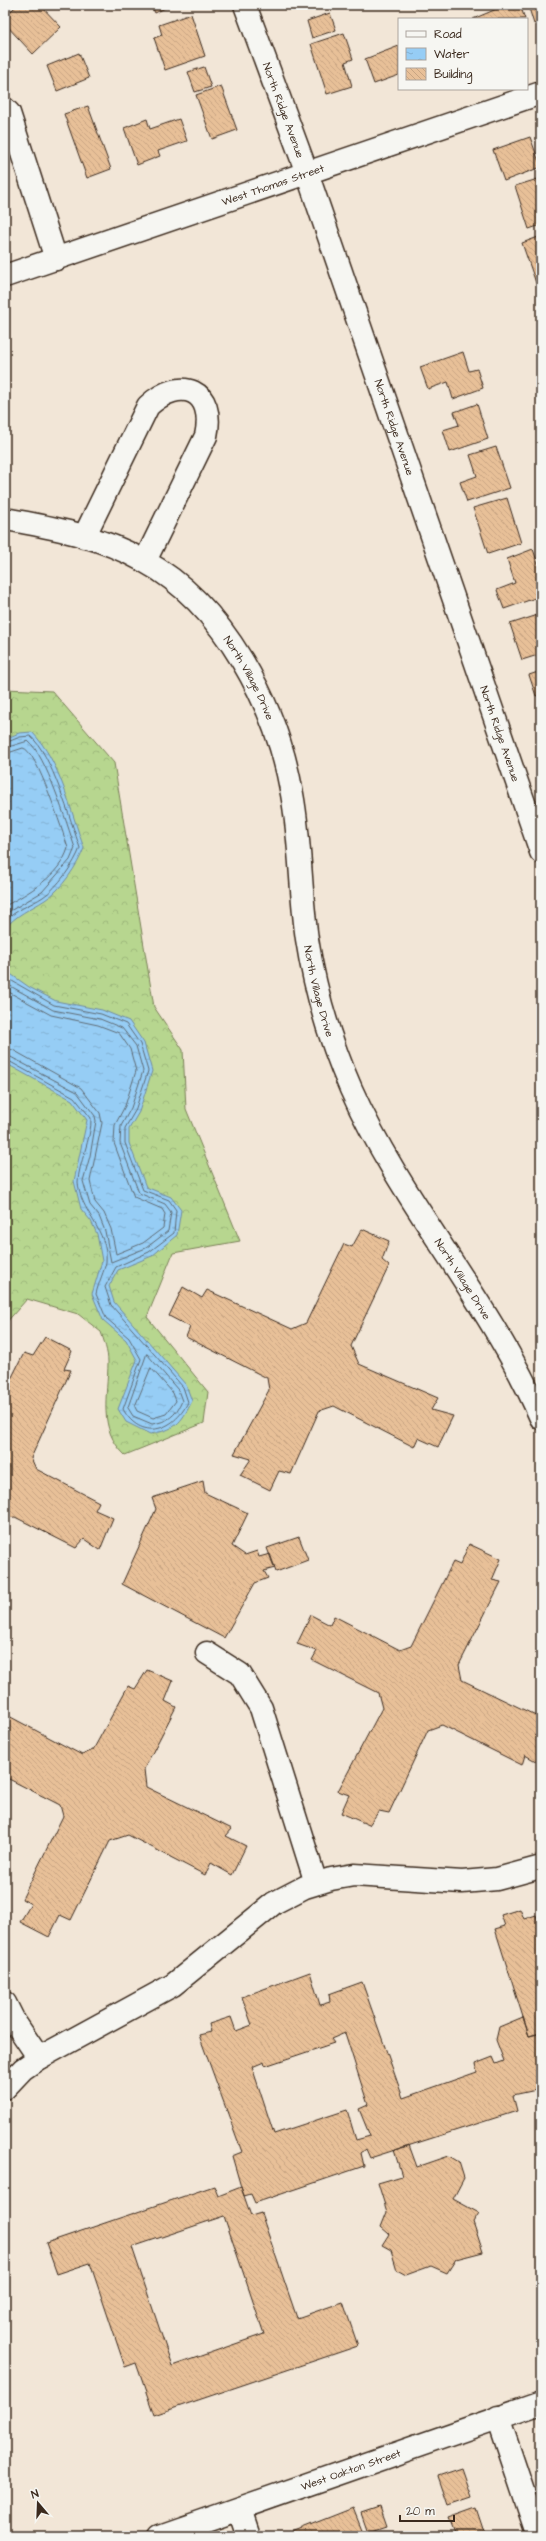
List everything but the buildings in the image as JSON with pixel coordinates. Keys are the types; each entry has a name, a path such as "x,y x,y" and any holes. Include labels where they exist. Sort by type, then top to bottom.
{"street":[{"name":"North Ridge Avenue","path":"244,5 307,173 541,852"},
{"name":"West Thomas Street","path":"5,276 541,93"},
{"path":"5,109 9,113 56,259"},
{"path":"84,537 148,406 160,395 176,388 194,392 205,403 208,421 206,436 145,561"},
{"name":"North Village Drive","path":"5,519 84,537 145,561 202,608 226,634 265,705 287,767 297,823 307,937 319,999 342,1067 376,1137 483,1309 523,1380 541,1418"},
{"path":"207,1653 240,1674 261,1708 316,1883"},
{"path":"5,2088 22,2069 39,2058 173,1985 274,1903 316,1883 354,1875 462,1882 497,1879 541,1867"},
{"path":"5,2003 14,2021 39,2058"},
{"name":"West Oakton Street","path":"160,2536 541,2403"},
{"path":"498,2418 538,2536"},
{"path":"239,2509 248,2536"}],"green space":[{"path":"5,689 52,691 114,763 154,1007 183,1050 186,1109 240,1241 173,1253 147,1317 208,1392 204,1423 125,1455 116,1445 107,1423 106,1400 108,1358 101,1332 78,1314 27,1299 5,1324"}],"water":[{"path":"32,732 42,744 58,772 84,848 63,884 51,896 18,916 5,929 5,739 19,733"},
{"path":"5,970 29,987 56,1001 102,1010 129,1021 144,1043 152,1071 139,1112 129,1129 129,1143 146,1187 171,1197 181,1210 177,1235 152,1256 118,1270 109,1286 114,1302 186,1385 192,1401 176,1425 166,1430 150,1434 126,1422 118,1409 137,1360 126,1340 103,1320 92,1294 102,1261 97,1234 91,1221 81,1209 74,1181 87,1120 72,1100 5,1063"}]}
